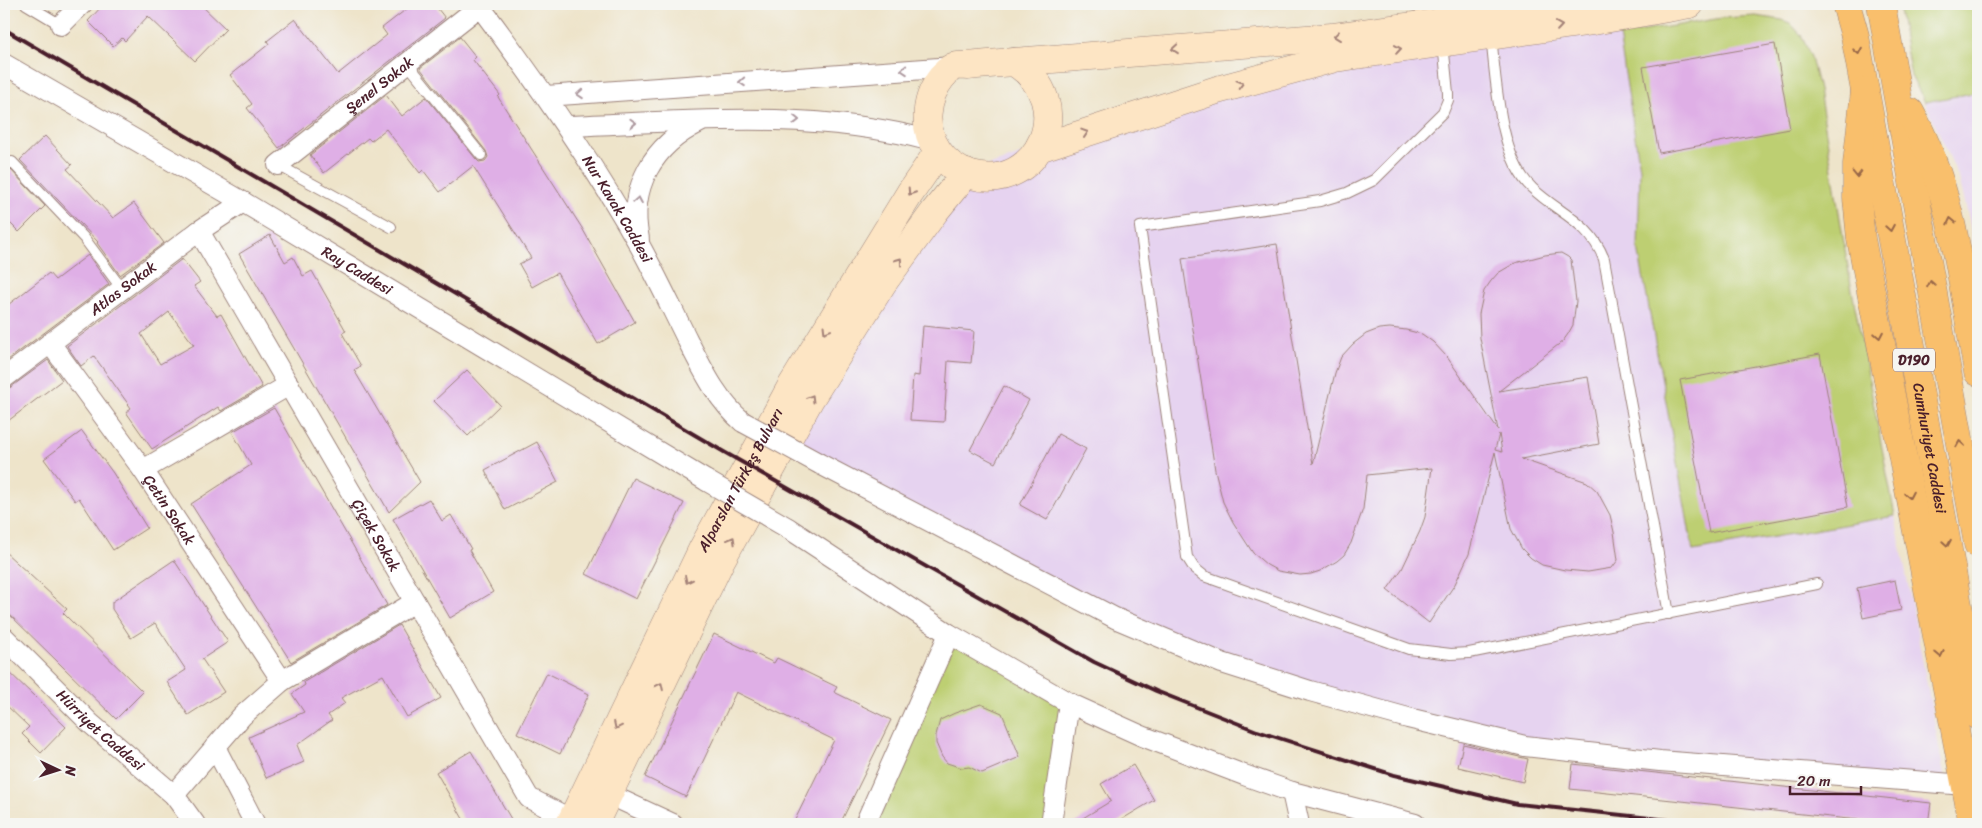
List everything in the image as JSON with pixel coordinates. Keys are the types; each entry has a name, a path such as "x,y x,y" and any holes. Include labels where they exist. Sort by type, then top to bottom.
{"highway":[{"name":"Cumhuriyet Caddesi","path":"1846,4 1855,36 1978,716"},
{"name":"Cumhuriyet Caddesi","path":"1881,4 1978,544"},
{"path":"1895,85 1916,122 1942,184 1952,223 1978,372"},
{"path":"1865,91 1857,164 1857,198 1861,239 1971,793 1973,824"}],"street":[{"path":"61,25 82,4"},
{"path":"546,96 953,67 1332,36 1576,4"},
{"path":"1038,148 1217,90 1335,58 1593,21 1690,4"},
{"name":"Şenel Sokak","path":"278,165 479,5"},
{"name":"Nur Kavak Caddesi","path":"479,5 546,96 591,162 641,248 707,378 722,400 743,422 784,446 1115,618 1222,663 1310,691 1525,746 1971,793"},
{"path":"953,67 938,82 929,100 927,121 935,146 950,164 966,173 989,177 1012,172 1032,158 1047,127 1047,105 1039,84 1014,62"},
{"name":"Ray Caddesi","path":"4,64 243,202 788,528 949,634 1069,703 1142,736 1292,792 1415,824"},
{"path":"567,126 761,120 832,123 895,131 935,146"},
{"path":"641,248 637,227 637,205 642,183 651,162 666,145 683,131 703,121"},
{"name":"Alparslan Türkeş Bulvarı","path":"579,823 702,550 791,387 905,201 935,146"},
{"name":"Alparslan Türkeş Bulvarı","path":"579,823 608,794 721,560 810,399 882,284 935,211 966,173"},
{"name":"Atlas Sokak","path":"4,378 199,231 243,202"},
{"name":"Çiçek Sokak","path":"199,231 529,798 579,823"},
{"name":"Çetin Sokak","path":"50,343 143,470 282,681"},
{"path":"143,470 288,385"},
{"path":"174,795 242,716 282,681 415,602"},
{"path":"865,824 949,634"},
{"name":"Hürriyet Caddesi","path":"4,637 90,723 174,795 195,824"},
{"path":"1051,824 1069,703"},
{"path":"215,747 255,824"},
{"path":"1292,792 1299,824"},
{"path":"608,794 673,824"}],"lane":[{"path":"26,4 61,25"},
{"path":"1491,36 1498,98 1509,150 1517,168 1532,188 1592,236 1604,259 1669,614"},
{"path":"1443,42 1448,93 1448,100 1443,112 1374,180 1347,193 1320,201 1140,227 1187,557 1194,568 1204,576 1409,649 1424,652 1469,653 1817,584"},
{"path":"407,62 481,155"},
{"path":"12,162 84,238 122,289"},
{"path":"278,165 391,227"}],"shaded area":[{"path":"1616,17 1640,169 1638,249 1693,551 1895,516 1946,784 1525,746 1222,663 784,446 966,173 1217,90"},
{"path":"1978,92 1978,274 1969,219 1959,178 1925,102"}],"green space":[{"path":"1898,4 1978,4 1978,92 1925,102 1911,76"},
{"path":"1756,16 1790,23 1801,35 1811,57 1819,90 1850,280 1895,516 1693,551 1638,248 1640,169 1619,35 1722,18"},
{"path":"949,634 1069,703 1051,824 865,824"}],"building":[{"path":"104,4 200,4 226,29 195,61 148,16 125,41 122,38 113,46 88,21"},
{"path":"413,4 434,4 445,18 279,148 247,108 252,104 230,75 269,44 267,41 295,19 338,74 387,35 382,28"},
{"path":"460,37 476,57 473,60 500,95 498,97 582,228 635,322 598,344 557,273 532,287 519,264 531,258 473,166 440,192 423,170 420,173 386,129 371,141 368,138 324,173 310,155 386,95 402,116 426,97 476,159 479,162 485,161 488,157 486,151 420,68"},
{"path":"1775,44 1790,129 1659,153 1643,67"},
{"path":"45,136 72,165 67,169 113,218 134,203 164,243 120,275 98,242 20,160"},
{"path":"10,169 45,206 19,232 4,217 4,175"},
{"path":"270,235 285,262 293,257 303,276 312,271 346,331 342,333 361,366 354,370 420,482 389,512 239,254"},
{"path":"1277,244 1313,464 1335,373 1341,357 1366,334 1379,329 1406,330 1422,334 1433,342 1447,357 1498,430 1480,338 1479,314 1484,291 1498,273 1515,263 1561,253 1568,257 1571,260 1576,301 1573,325 1563,341 1499,391 1588,377 1599,444 1521,459 1587,482 1597,491 1610,515 1618,560 1612,568 1588,572 1542,565 1531,558 1522,549 1511,529 1495,452 1469,554 1455,584 1429,623 1387,590 1402,569 1420,531 1425,517 1432,468 1367,475 1363,509 1351,543 1344,555 1320,571 1300,575 1278,571 1267,565 1253,553 1233,522 1223,502 1215,470 1182,259","holes":["1499,434 1502,452 1495,450"]},
{"path":"88,255 109,284 4,363 4,308 49,273 55,280"},
{"path":"182,259 200,282 194,286 217,316 221,314 262,387 221,411 218,407 152,449 126,412 131,408 94,356 81,366 67,346","holes":["169,312 194,345 160,364 141,334"]},
{"path":"923,326 974,331 971,363 948,361 944,422 910,420 913,375 919,376"},
{"path":"1820,354 1848,507 1709,533 1680,380"},
{"path":"48,360 62,380 4,424 4,390"},
{"path":"467,370 500,405 468,436 434,401"},
{"path":"1004,386 1029,400 995,463 970,450"},
{"path":"274,408 387,605 291,662 191,504 251,465 232,432"},
{"path":"82,431 113,473 147,528 113,550 79,498 75,501 44,459"},
{"path":"1058,434 1086,449 1047,520 1020,505"},
{"path":"537,442 558,482 505,510 485,470"},
{"path":"633,478 684,503 636,599 586,574"},
{"path":"429,499 442,521 451,515 493,592 450,618 393,519"},
{"path":"4,551 67,609 63,613 143,692 116,719 4,609"},
{"path":"174,560 228,642 202,659 224,692 188,715 167,682 186,670 155,623 131,638 112,609 112,602"},
{"path":"1895,580 1901,610 1863,618 1857,588"},
{"path":"399,625 441,698 407,717 383,675 341,698 345,703 328,715 332,720 297,745 304,762 266,778 249,737 304,712 292,694 305,685 304,682"},
{"path":"714,634 774,663 777,658 837,687 834,692 891,720 840,824 793,824 834,740 736,692 686,797 645,777"},
{"path":"4,667 66,727 41,753 22,734 29,727 4,703"},
{"path":"547,673 589,694 560,754 517,733"},
{"path":"981,704 1002,713 1020,757 982,773 969,767 962,768 947,763 936,743 940,720"},
{"path":"1463,744 1528,759 1523,782 1458,767"},
{"path":"471,751 514,824 466,824 436,772"},
{"path":"1573,764 1931,803 1928,824 1895,824 1570,789"},
{"path":"1133,765 1154,800 1114,824 1073,824 1111,801 1101,784"}],"railway":[{"path":"4,29 724,452 1094,662 1156,691 1257,731 1394,775 1517,804 1707,824"}]}
